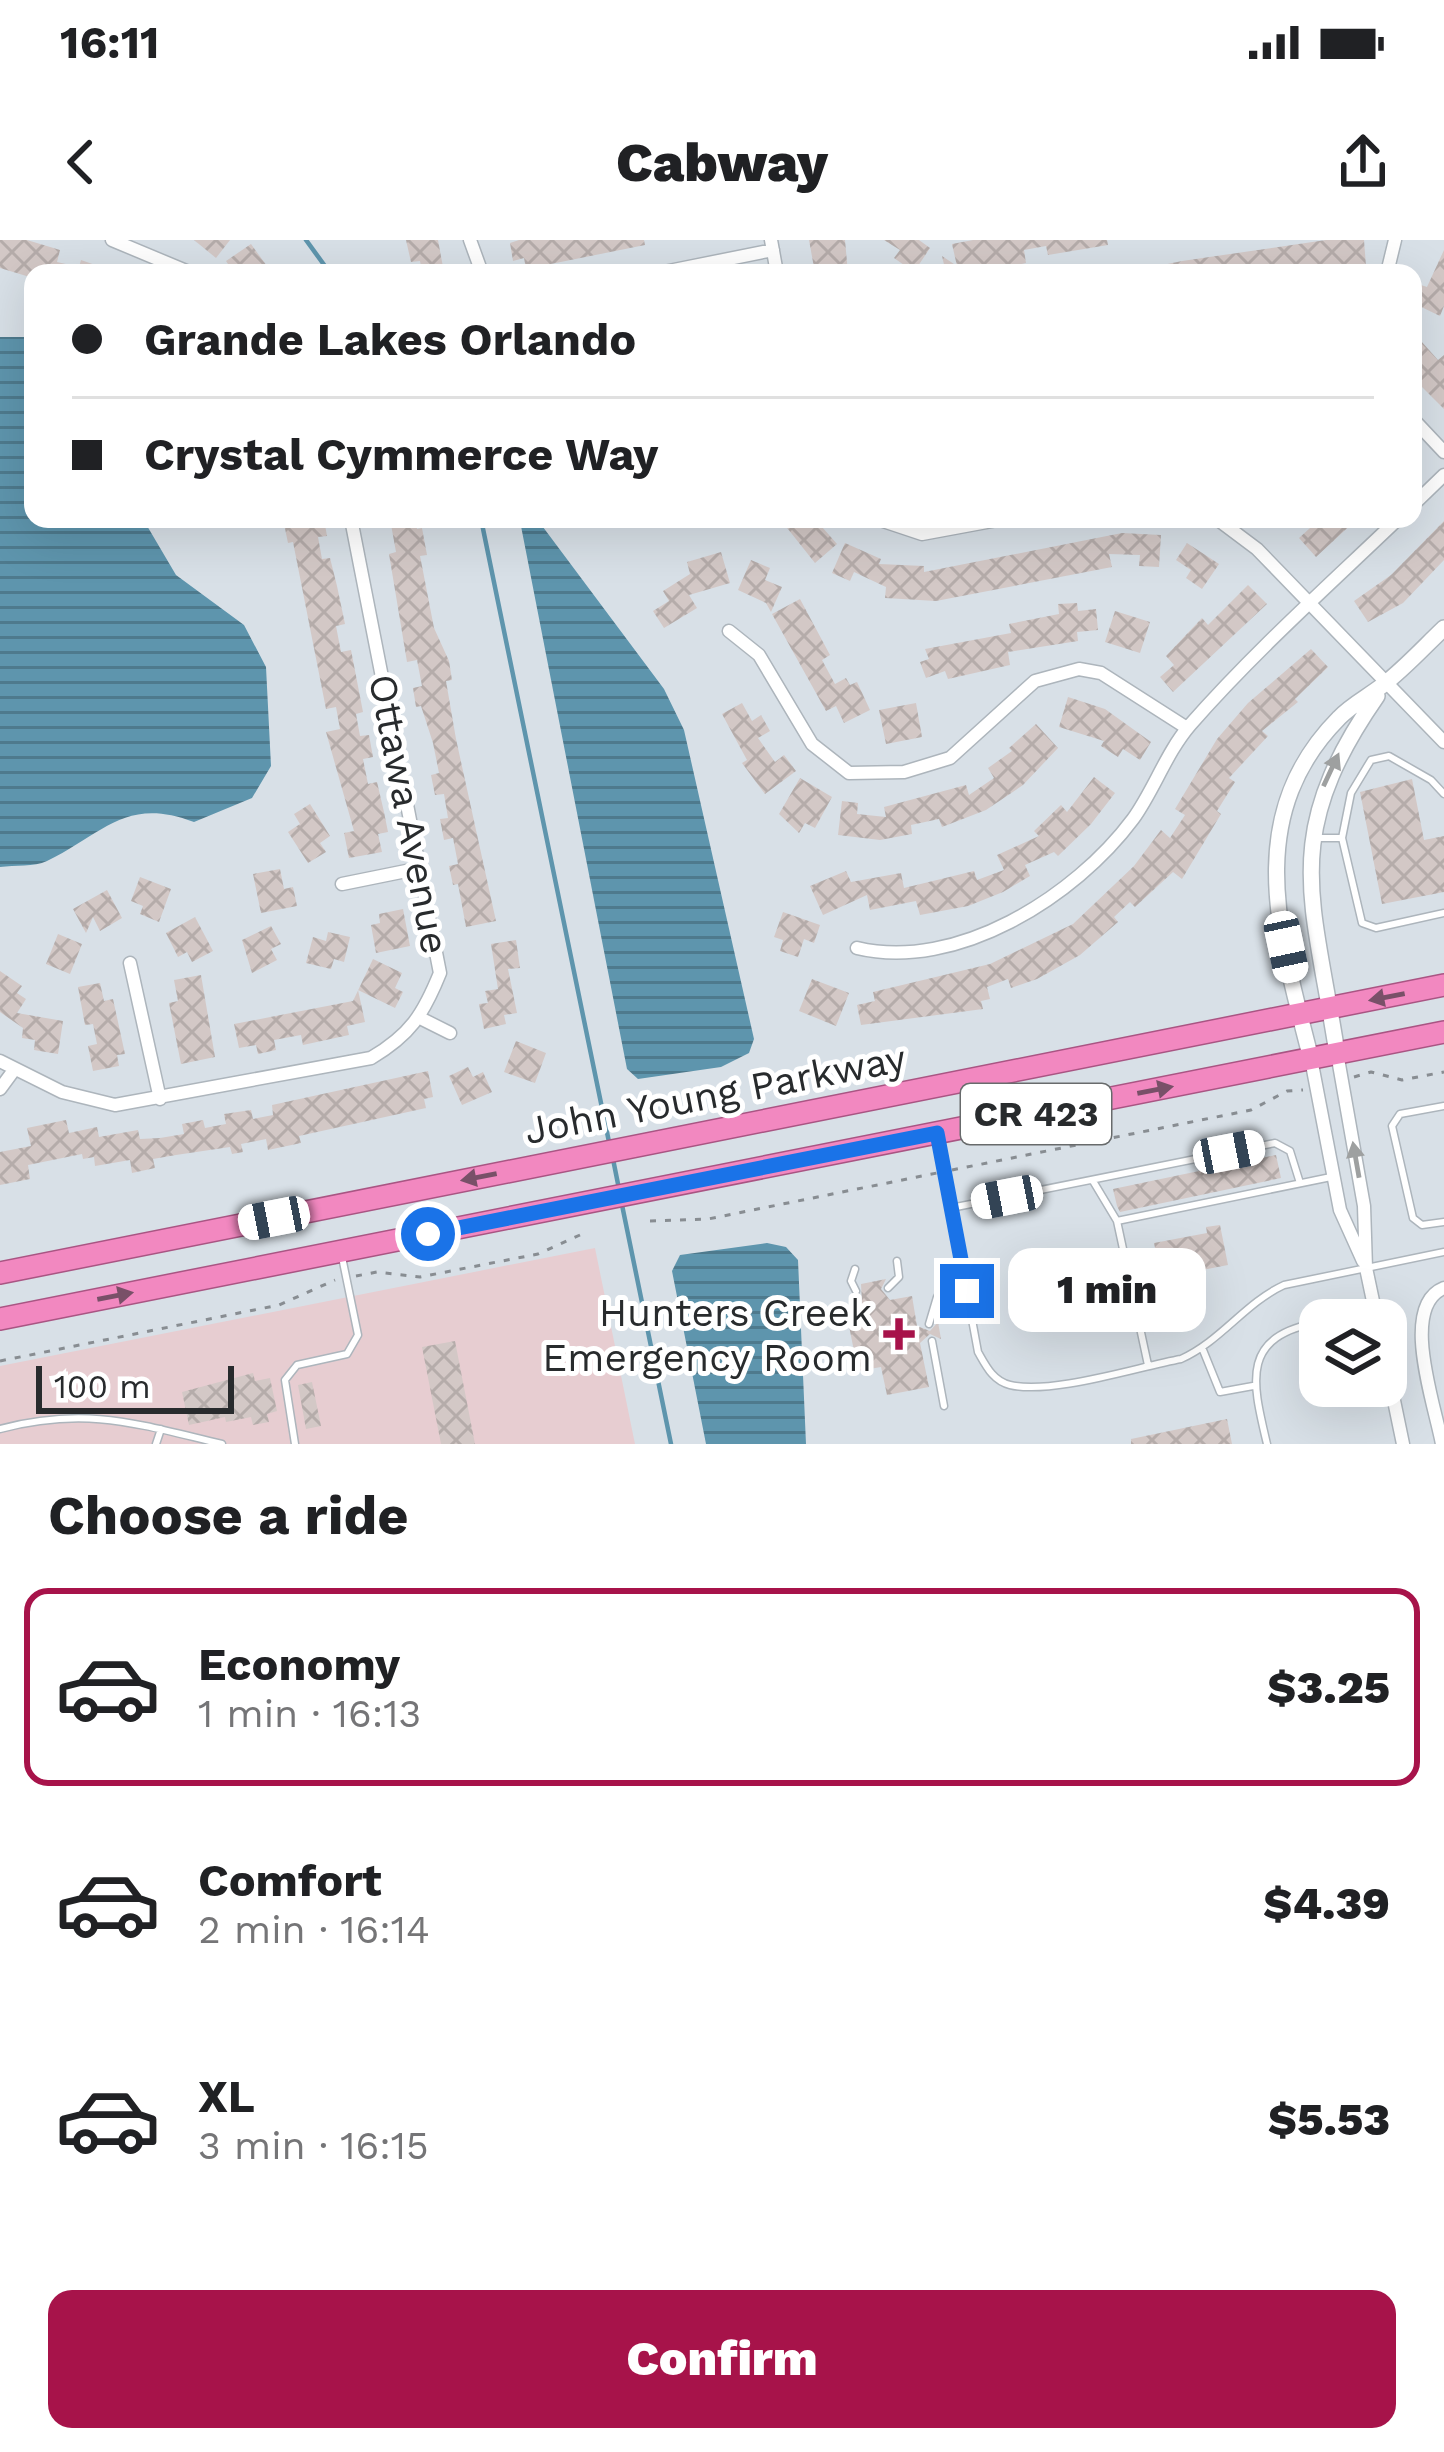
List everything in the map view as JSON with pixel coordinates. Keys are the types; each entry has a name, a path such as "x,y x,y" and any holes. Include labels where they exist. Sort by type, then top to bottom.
{"highway":[{"name":"John Young Parkway","path":"0,1273 1444,985"},
{"name":"John Young Parkway","path":"0,1319 1444,1032"}],"street":[{"path":"112,240 169,264"},
{"path":"695,264 772,245"},
{"path":"1422,429 1444,452"},
{"path":"1422,496 1444,475"},
{"name":"Ottawa Avenue","path":"353,528 440,974 422,1018"},
{"path":"904,528 922,534 955,528"},
{"path":"1229,528 1258,549 1443,739"},
{"path":"857,948 892,956 956,942 1021,916 1081,875 1133,819 1187,728 1389,528"},
{"path":"1366,1268 1340,1210 1277,905 1273,860 1279,824 1315,745 1342,714 1385,683 1444,628"},
{"path":"729,631 760,656 812,744 849,772 904,772 950,758 1035,681 1078,669 1101,673 1187,728"},
{"path":"1373,1299 1366,1268 1364,1205 1312,908 1312,838 1324,784 1345,741 1385,683"},
{"path":"342,884 421,868"},
{"path":"130,963 160,1099"},
{"path":"0,1061 62,1092 115,1105 370,1058 403,1040 422,1018 450,1033"},
{"path":"0,1089 14,1070"},
{"path":"1442,1444 1419,1314 1431,1294 1444,1288"},
{"path":"1395,1407 1403,1444"}],"lane":[{"path":"1444,794 1431,780 1389,756 1371,760 1351,793 1342,838 1362,923 1376,928 1444,913"},
{"path":"1312,838 1342,838"},
{"path":"1444,1106 1400,1114 1392,1126 1414,1218 1422,1225 1444,1222"},
{"path":"937,1133 978,1352 989,1372 1006,1385 1034,1387 1203,1349 1264,1294 1284,1285 1444,1252"},
{"path":"951,1208 1275,1143 1290,1151 1300,1183"},
{"path":"1117,1220 1334,1176"},
{"path":"1092,1180 1117,1220 1148,1365"},
{"path":"296,1444 285,1380 297,1365 347,1354 358,1335 341,1252"},
{"path":"888,1288 899,1277 897,1261"},
{"path":"855,1269 851,1282 856,1292"},
{"path":"929,1324 937,1297 967,1291"},
{"path":"1267,1444 1253,1386 1263,1350 1299,1326"},
{"path":"932,1341 944,1406"},
{"path":"1203,1349 1220,1392 1253,1386"},
{"path":"0,1429 71,1415 221,1444"},
{"path":"156,1444 161,1429"}],"path":[{"path":"1352,1077 1371,1072 1402,1080 1444,1072"},
{"path":"650,1221 708,1219 1251,1111 1304,1088"},
{"path":"0,1361 279,1305 315,1284 377,1272 420,1277 538,1254 580,1235"}],"shaded area":[{"path":"595,1248 635,1444 0,1444 0,1366"}],"water":[{"path":"0,337 24,337 24,528 148,528 176,575 244,625 266,667 271,766 252,798 194,822 150,813 133,816 47,861 0,867"},
{"path":"521,528 544,528 664,689 684,730 754,1039 749,1053 721,1067 638,1079 627,1069"},
{"path":"767,1243 786,1247 798,1260 806,1444 706,1444 672,1271 680,1255"}],"building":[{"path":"0,240 27,240 60,250 57,262 66,264 24,264 24,275 0,268"},
{"path":"194,240 230,240 216,258"},
{"path":"406,240 438,240 442,264 411,262"},
{"path":"644,240 645,245 551,264 525,264 524,258 513,261 510,243"},
{"path":"809,240 845,240 847,264 813,264"},
{"path":"884,240 919,240 930,248 919,264 903,264 894,258 900,250"},
{"path":"1107,240 1108,245 1048,255 1046,246 1024,250 1026,263 1022,264 957,264 952,244"},
{"path":"1326,240 1364,240 1366,264 1167,264"},
{"path":"251,244 265,264 228,264"},
{"path":"1444,250 1440,316 1422,307 1422,285 1427,287"},
{"path":"1422,342 1438,360 1444,355 1444,409 1422,387"},
{"path":"1444,521 1444,560 1403,603 1368,622 1354,601 1391,575"},
{"path":"285,528 326,528 327,536 318,537 322,559 330,558 345,624 336,626 341,652 351,650 363,712 356,714 360,736 369,735 373,757 363,759 368,784 377,782 388,832 378,834 382,852 349,858 344,833 354,831 326,732 340,729 336,707 326,709 293,542 288,543"},
{"path":"392,528 422,528 427,555 420,556 434,628 449,661 452,680 446,681 456,739 496,921 466,927 458,884 453,885 449,866 458,864 453,838 444,840 440,819 448,818 444,794 435,795 431,775 439,773 433,743 421,706 416,707 413,688 422,686 417,660 407,662 389,554 396,552"},
{"path":"787,528 823,528 837,544 815,563"},
{"path":"1310,528 1347,528 1316,557 1299,538"},
{"path":"1122,533 1161,535 1159,567 1139,566 1140,555 1109,554 1112,567 936,601 885,598 886,587 854,572 850,581 832,573 845,543 881,559 879,564 924,566 924,572"},
{"path":"1187,543 1219,564 1202,589 1186,578 1191,570 1176,560"},
{"path":"721,552 730,583 689,595 697,608 664,628 653,611 669,601 663,591 690,574 687,562"},
{"path":"751,560 770,568 765,580 782,587 771,612 766,603 738,590"},
{"path":"1248,585 1267,604 1173,692 1160,677 1174,665 1166,656 1202,618 1208,625"},
{"path":"800,599 830,655 822,660 835,684 846,678 850,685 857,682 870,710 844,723 836,706 826,711 772,614"},
{"path":"1077,603 1078,611 1096,609 1098,630 1077,632 1078,641 1008,652 1010,665 948,679 945,671 926,678 920,662 929,659 925,649 1011,633 1009,624 1059,614 1058,604"},
{"path":"1115,611 1150,622 1140,653 1105,642"},
{"path":"1311,649 1328,667 1295,699 1298,702 1262,731 1268,736 1229,778 1235,782 1217,811 1221,814 1182,879 1173,872 1135,907 1130,902 1114,917 1118,922 1080,955 1037,979 1011,988 1008,979 987,987 990,999 981,1001 983,1009 861,1025 857,1005 875,1001 873,992 990,964 1073,924 1134,866 1161,830 1170,838 1185,815 1175,809 1217,739 1248,703"},
{"path":"1068,697 1105,709 1151,742 1140,760 1123,749 1118,757 1101,746 1104,741 1059,727"},
{"path":"742,703 752,721 761,715 770,731 758,738 775,762 784,755 796,771 765,794 742,763 747,760 722,714"},
{"path":"916,703 922,737 886,744 879,710"},
{"path":"1036,724 1058,748 1023,785 986,810 942,827 939,819 911,825 912,834 880,840 838,835 842,801 858,803 857,814 886,817 884,807 966,785 969,795 994,778 988,768 1012,751 1009,748"},
{"path":"1094,777 1115,793 1091,824 1058,856 1054,852 1025,865 1030,876 968,906 920,915 916,901 870,910 867,895 823,915 810,886 846,871 851,882 901,873 904,888 974,871 977,880 1004,870 997,855 1039,836 1034,831 1061,805 1067,812"},
{"path":"800,778 832,797 815,828 805,823 799,833 779,814"},
{"path":"1412,779 1424,840 1444,836 1444,892 1382,904 1360,792"},
{"path":"310,804 330,836 320,843 326,852 308,863 288,832 300,824 294,814"},
{"path":"280,869 284,889 293,887 297,906 261,913 253,874"},
{"path":"140,877 171,889 159,922 140,914 143,906 131,901"},
{"path":"107,890 122,918 100,931 93,917 86,933 73,909"},
{"path":"403,909 410,946 376,953 371,925 380,923 379,914"},
{"path":"783,912 820,925 814,943 804,939 798,957 780,951 783,940 774,937"},
{"path":"195,917 213,951 192,962 187,952 178,957 166,933"},
{"path":"271,926 281,944 271,949 277,960 252,973 242,940"},
{"path":"328,932 350,937 344,962 334,959 331,969 306,963 313,937 326,941"},
{"path":"58,934 82,944 70,974 46,964"},
{"path":"516,940 520,968 508,969 517,1013 504,1015 506,1024 484,1029 479,1004 488,1003 485,991 498,989 491,944"},
{"path":"373,959 402,973 395,988 403,992 395,1008 358,990"},
{"path":"0,971 22,986 17,993 26,999 17,1013 63,1021 58,1054 34,1050 35,1040 22,1038 23,1028 0,1012"},
{"path":"201,975 215,1057 181,1064 169,1003 178,1001 174,980"},
{"path":"812,979 849,993 836,1026 799,1011"},
{"path":"100,983 104,1001 113,999 125,1054 117,1055 119,1066 93,1071 88,1046 97,1044 93,1024 85,1025 78,987"},
{"path":"358,990 365,1022 347,1026 349,1035 303,1045 301,1035 274,1040 276,1050 258,1054 256,1045 239,1048 234,1024 353,1001"},
{"path":"516,1041 546,1053 535,1083 504,1072"},
{"path":"468,1067 473,1077 483,1072 492,1092 462,1105 449,1076"},
{"path":"428,1071 433,1097 424,1099 426,1108 299,1136 301,1143 268,1150 266,1139 241,1144 243,1152 232,1154 230,1147 153,1159 155,1168 132,1173 130,1160 95,1166 94,1157 83,1159 82,1154 28,1165 30,1179 0,1185 0,1152 31,1146 27,1128 66,1120 69,1133 97,1127 99,1137 138,1130 140,1139 160,1138 184,1134 182,1124 203,1120 205,1128 226,1124 224,1114 251,1110 253,1119 273,1115 272,1105"},
{"path":"1276,1155 1281,1178 1120,1212 1117,1206 1113,1189"},
{"path":"1220,1225 1228,1265 1161,1278 1154,1243 1207,1233 1206,1227"},
{"path":"886,1279 881,1289 890,1300 912,1296 917,1326 930,1331 938,1322 941,1339 930,1334 920,1343 929,1387 887,1395 881,1367 858,1371 849,1326 863,1323 861,1284"},
{"path":"455,1341 475,1444 441,1444 422,1347"},
{"path":"253,1373 255,1381 270,1378 277,1411 267,1414 269,1422 253,1425 251,1417 226,1422 225,1417 189,1425 182,1392"},
{"path":"312,1382 321,1426 306,1429 298,1385"},
{"path":"1227,1419 1232,1444 1131,1444 1131,1439"}],"waterway":[{"path":"306,240 323,264"},
{"path":"483,528 609,1142"},
{"path":"613,1159 619,1189"},
{"path":"621,1200 671,1444"}],"place":[{"name":"Hunters Creek Emergency Room","path":"899,1334"}],"route":[{"path":"428,1234 937,1133 967,1291"}]}
